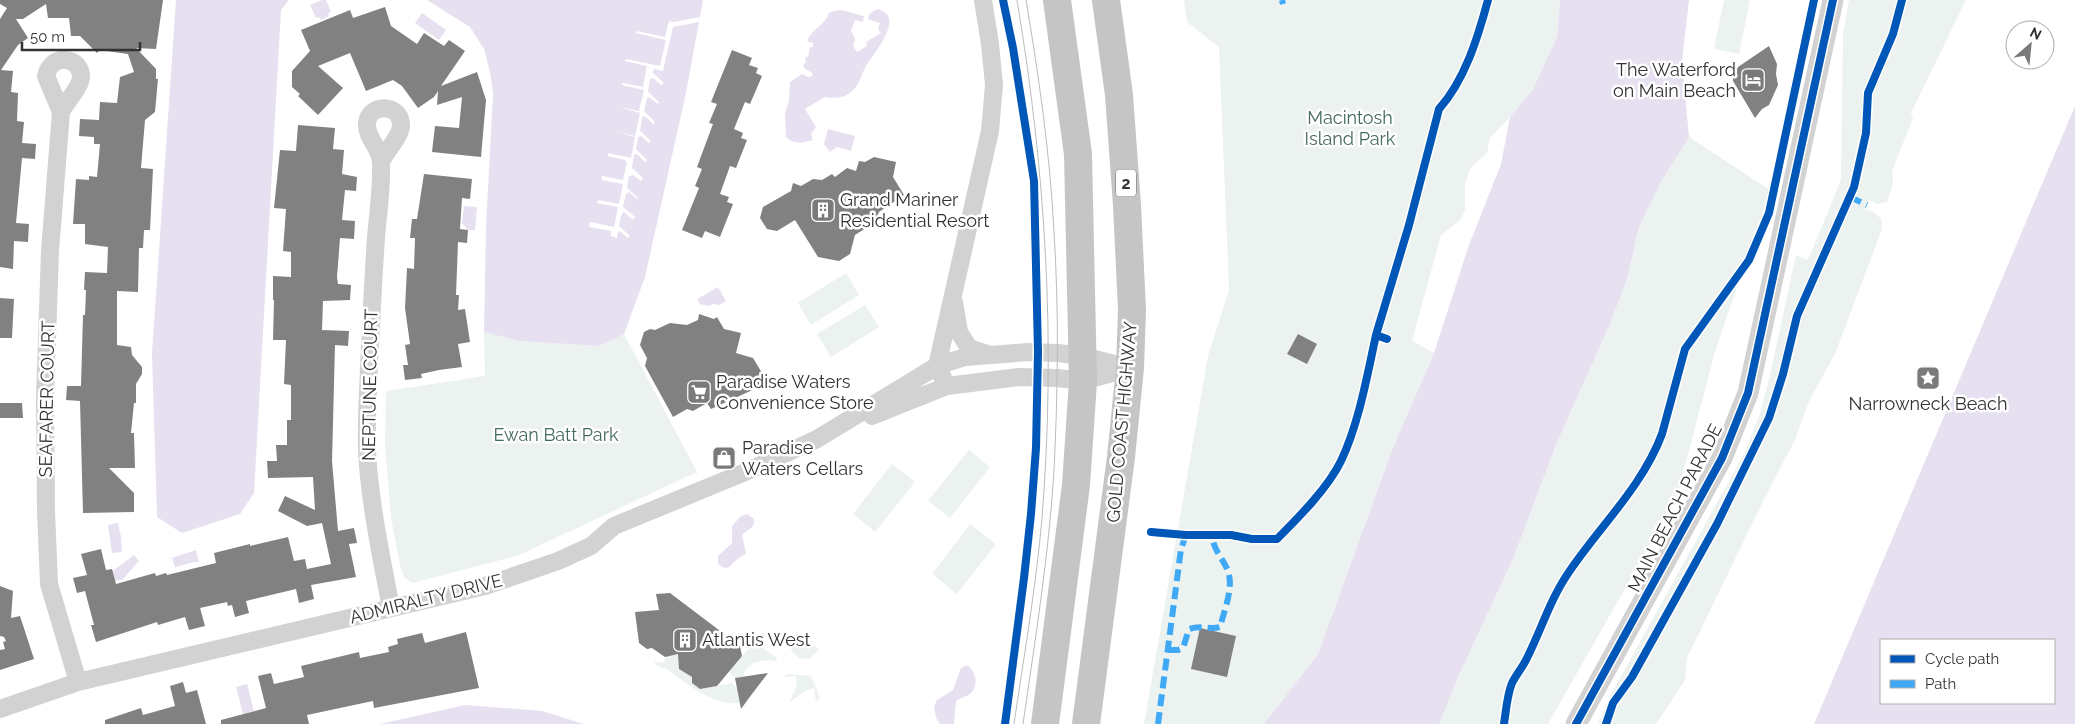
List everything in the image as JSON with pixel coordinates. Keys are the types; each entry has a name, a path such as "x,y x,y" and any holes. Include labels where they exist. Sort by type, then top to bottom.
{"highway":[{"path":"1045,724 1076,485 1083,368 1078,154 1057,0"},
{"name":"GOLD COAST HIGHWAY","path":"1086,724 1121,456 1130,368 1132,310 1127,205 1118,95 1106,0"}],"street":[{"path":"947,386 937,366 952,292 990,131 994,85 990,44 982,0"},
{"name":"MAIN BEACH PARADE","path":"1576,724 1722,458 1748,393 1833,0"},
{"name":"SEAFARER COURT","path":"61,112 50,250 45,398 46,510 49,584 78,682"},
{"name":"NEPTUNE COURT","path":"382,160 373,284 367,411 368,465 391,608"},
{"path":"952,292 959,332 969,348 990,354"},
{"name":"ADMIRALTY DRIVE","path":"830,432 937,366 965,357 1038,352 1083,368"},
{"path":"1083,368 1130,368"},
{"path":"1083,368 1130,368"},
{"name":"ADMIRALTY DRIVE","path":"0,709 78,682 485,586 566,557 591,546 614,526 742,474 830,432 947,386 1019,377 1057,378 1083,368"}],"green space":[{"name":"Macintosh Island Park","path":"1184,0 1560,0 1557,37 1533,89 1490,138 1487,153 1471,167 1465,184 1465,210 1460,220 1441,235 1412,341 1434,353 1392,450 1318,654 1264,724 1144,724 1208,356 1229,290 1219,47 1187,22"},
{"path":"1724,0 1750,0 1739,54 1714,49"},
{"path":"1849,0 1966,0 1911,113 1913,118 1892,171 1893,183 1887,202 1877,204 1869,200 1865,209 1874,212 1882,220 1882,229 1835,354 1809,401 1795,440 1767,493 1687,658 1685,680 1656,724 1598,724 1609,698 1744,454 1760,414 1796,255 1808,260 1841,180 1843,33"},
{"path":"1689,137 1770,190 1714,355 1677,497 1548,724 1439,724 1459,675 1513,559 1556,445 1610,324 1627,279 1639,227 1661,182"},
{"path":"846,273 859,295 811,325 798,303"},
{"path":"865,305 879,327 831,357 817,334"},
{"name":"Ewan Batt Park","path":"484,332 519,341 599,346 624,334 697,472 519,555 413,583 405,578 401,570 391,518 385,444 386,391 485,376"},
{"path":"969,450 990,467 950,518 928,501"},
{"path":"892,464 915,482 875,532 853,514"},
{"path":"970,524 996,544 957,594 932,574"},
{"path":"792,636 805,645 807,643 813,644 819,650 809,659 798,658 789,647"},
{"path":"753,644 757,644 777,658 776,661 754,663 747,668 744,676 736,678 729,673 727,661 742,656"},
{"path":"677,650 682,655 679,669 692,677 692,683 700,689 729,684 730,682 737,688 740,703 721,701 703,694 654,662 663,662 667,656"},
{"path":"787,674 811,676 820,698 816,702 814,688 805,691 790,702 797,685 796,676 784,677"}],"shaded area":[{"path":"176,0 289,0 281,10 254,493 240,514 182,533 157,517 152,353"},
{"path":"326,0 331,12 328,13 329,16 321,20 319,17 316,18 310,5"},
{"path":"427,0 703,0 686,93 645,277 624,334 599,346 519,341 484,332 486,226 493,94 490,72 484,49 470,27"},
{"path":"1560,0 1689,0 1682,61 1689,137 1661,182 1639,227 1627,279 1610,324 1556,445 1513,559 1459,675 1439,724 1264,724 1318,654 1392,450 1434,353 1469,245 1501,164 1510,117 1533,89 1557,37"},
{"path":"878,9 886,13 889,20 888,28 885,37 865,68 856,87 844,96 837,98 825,97 805,109 816,127 811,134 813,140 799,143 789,140 786,137 785,113 789,101 790,82 802,74 808,77 813,76 803,65 806,62 805,57 808,57 810,47 813,47 813,43 807,41 809,37 825,21 829,13 833,11 842,10 864,16 863,22 855,20 851,31 855,38 853,46 857,52 867,46 866,42 881,33 878,29 880,23 868,19 870,13"},
{"path":"422,13 446,30 439,40 415,23"},
{"path":"2075,106 2075,724 1814,724"},
{"path":"828,129 855,136 851,151 837,147 830,152 824,144"},
{"path":"464,206 477,207 475,230 468,230 462,223"},
{"path":"718,287 726,301 719,305 713,304 709,306 700,304 697,299"},
{"path":"747,514 754,519 754,522 752,527 742,535 746,553 728,568 722,567 718,564 718,556 732,543 732,526 741,516"},
{"path":"118,523 122,552 112,553 108,525"},
{"path":"196,550 199,562 175,567 172,558"},
{"path":"134,555 139,561 122,580 112,581 110,573"},
{"path":"967,665 973,671 976,682 975,686 969,694 956,701 954,724 940,724 936,718 934,706 937,700 953,690 961,668"},
{"path":"247,684 254,711 243,714 236,687"},
{"path":"465,705 542,711 584,724 380,724"}],"pier":[{"path":"700,17 699,22 673,27 663,71 655,69 652,72 664,83 661,85 653,78 650,79 648,92 659,102 658,104 649,97 647,98 644,111 655,122 653,124 645,116 642,117 640,131 651,141 649,143 641,136 638,137 636,149 647,160 645,162 637,154 634,155 632,168 643,178 641,181 633,175 629,176 627,188 638,198 629,192 626,194 623,207 635,217 633,220 624,212 622,213 619,226 630,236 628,238 620,231 617,238 611,236 611,231 589,227 590,222 614,227 618,207 597,203 598,200 619,204 623,184 602,180 602,176 623,180 627,163 625,160 608,156 608,153 631,158 635,137 614,131 635,136 640,113 619,107 639,111 644,90 622,85 623,83 643,87 647,66 625,61 626,59 660,66 666,40 636,33 636,31 665,37 669,21 674,22"}],"building":[{"path":"0,0 163,0 156,49 136,48 156,69 156,79 158,79 155,112 145,120 141,168 153,169 150,230 144,230 143,248 139,248 138,292 117,291 117,345 131,347 132,355 142,367 142,374 136,384 136,403 134,403 131,433 134,433 135,468 109,468 134,493 134,512 83,513 80,401 66,400 67,386 81,386 83,315 85,315 86,290 84,290 85,272 107,273 108,247 85,244 85,224 73,224 76,179 89,180 89,176 97,177 100,144 94,144 94,137 79,136 80,119 99,120 100,102 117,103 120,77 134,72 128,54 100,50 97,53 80,36 71,36 69,18 48,18 46,4 23,19 16,19 28,38 18,45 1,70 13,71 11,92 18,93 17,121 24,122 22,143 36,144 35,159 22,158 16,223 29,224 28,242 14,241 13,269 0,267 0,19 7,8 0,4"},
{"path":"385,7 391,26 417,44 424,33 444,46 449,40 465,51 441,86 477,72 486,100 481,157 432,152 435,126 459,128 462,97 437,105 438,91 434,97 418,108 402,86 393,80 366,91 350,53 318,66 343,88 318,115 298,96 300,94 292,87 292,71 310,51 301,30 350,10 353,18"},
{"path":"1769,46 1777,64 1778,85 1769,105 1762,109 1755,118 1733,81 1733,76 1738,67"},
{"path":"732,50 752,58 749,65 758,68 756,73 762,76 750,104 745,102 734,129 743,133 741,138 747,140 736,168 730,166 720,194 729,197 727,202 733,204 720,237 705,231 702,238 682,230 699,188 695,186 702,169 697,167 713,124 709,123 717,104 711,102"},
{"path":"298,125 335,128 333,149 344,150 342,174 357,177 356,191 345,190 342,220 355,221 354,239 340,238 337,277 338,284 351,285 350,300 323,301 322,330 349,331 348,346 335,345 332,461 338,531 354,528 357,543 349,544 356,577 311,585 314,599 299,603 296,589 246,601 249,613 235,617 232,605 228,606 227,602 200,608 205,626 189,630 185,617 158,625 157,622 96,642 91,625 94,625 85,591 77,593 73,578 87,575 81,554 101,549 106,570 112,569 116,584 155,573 156,576 166,573 167,575 216,563 214,553 288,537 294,561 305,559 307,569 331,564 322,523 307,526 278,511 285,496 315,510 313,477 268,478 267,461 277,461 276,445 287,445 287,420 291,420 291,385 284,384 286,340 273,340 273,276 291,277 291,252 283,251 286,209 274,208 280,150 296,151"},
{"name":"Grand Mariner Residential Resort","path":"874,157 896,162 893,177 904,195 879,212 875,222 855,235 850,254 839,261 818,257 795,220 777,231 767,229 760,218 763,207 791,191 793,183 801,186 813,179 822,180 832,174 835,177 847,168 856,171 859,161 865,162"},
{"path":"424,174 472,179 470,199 462,198 460,229 468,230 467,243 458,242 456,295 459,295 458,310 465,309 470,342 458,344 462,367 421,374 422,378 405,380 403,365 408,365 405,345 410,344 405,308 407,268 414,269 415,238 410,238 412,219 417,219"},
{"path":"0,298 14,299 12,338 0,338"},
{"path":"699,314 714,319 717,317 724,329 741,333 736,353 753,358 768,383 711,409 707,403 693,411 687,409 673,417 645,366 647,358 640,345 644,332 650,329 655,330 670,323 687,325 698,320"},
{"path":"1298,334 1317,344 1307,364 1287,354"},
{"path":"0,403 22,403 23,418 0,418"},
{"path":"0,586 13,591 11,618 20,616 34,659 0,670 0,650 5,649 3,642 6,641 4,637 0,636"},
{"name":"Atlantis West","path":"670,593 740,646 742,656 717,686 700,689 692,683 692,677 679,669 678,654 665,657 652,648 647,649 639,643 635,612 659,610 656,594"},
{"path":"1200,628 1236,636 1227,677 1191,669"},
{"path":"466,632 479,688 374,708 373,701 307,715 309,724 221,724 221,720 266,708 258,676 271,673 274,684 304,677 301,666 359,652 360,658 389,652 388,647 398,644 397,639 422,633 425,643"},
{"path":"768,673 749,698 741,709 735,678"},
{"path":"183,682 186,693 197,690 206,724 105,724 105,720 141,708 143,715 175,706 170,686"}],"tram line":[{"path":"1014,724 1030,621 1042,518 1048,388 1046,258 1041,194 1035,129 1017,0"},
{"path":"1023,724 1052,502 1057,351 1056,262 1050,174 1040,87 1026,0"}],"marked path":[{"path":"1282,0 1283,4"},
{"path":"1850,197 1867,205"},
{"path":"1158,724 1181,549 1186,535"},
{"path":"1168,650 1183,648 1189,629 1220,627 1228,599 1230,578 1226,566 1216,550 1212,535"}],"cycle path":[{"path":"1003,0 1013,48 1034,181 1038,352 1036,448 1031,514 1005,724"},
{"path":"1387,339 1376,335 1409,225 1439,109 1456,85 1470,58 1488,0"},
{"path":"1504,724 1512,683 1526,660 1556,593 1581,555 1632,489 1654,453 1662,434 1685,349 1749,260 1769,213 1814,0"},
{"path":"1576,724 1722,458 1748,393 1833,0"},
{"path":"1606,724 1613,703 1632,677 1717,524 1769,418 1783,374 1797,316 1854,187 1866,133 1868,93 1893,34 1902,0"},
{"path":"1151,532 1277,539 1321,492 1341,461 1358,415 1376,335"}],"place":[{"name":"The Waterford on Main Beach","path":"1753,80"},
{"name":"Grand Mariner Residential Resort","path":"823,210"},
{"name":"Narrowneck Beach","path":"1928,378"},
{"name":"Paradise Waters Convenience Store","path":"699,392"},
{"name":"Paradise Waters Cellars","path":"724,458"},
{"name":"Atlantis West","path":"685,640"}]}
